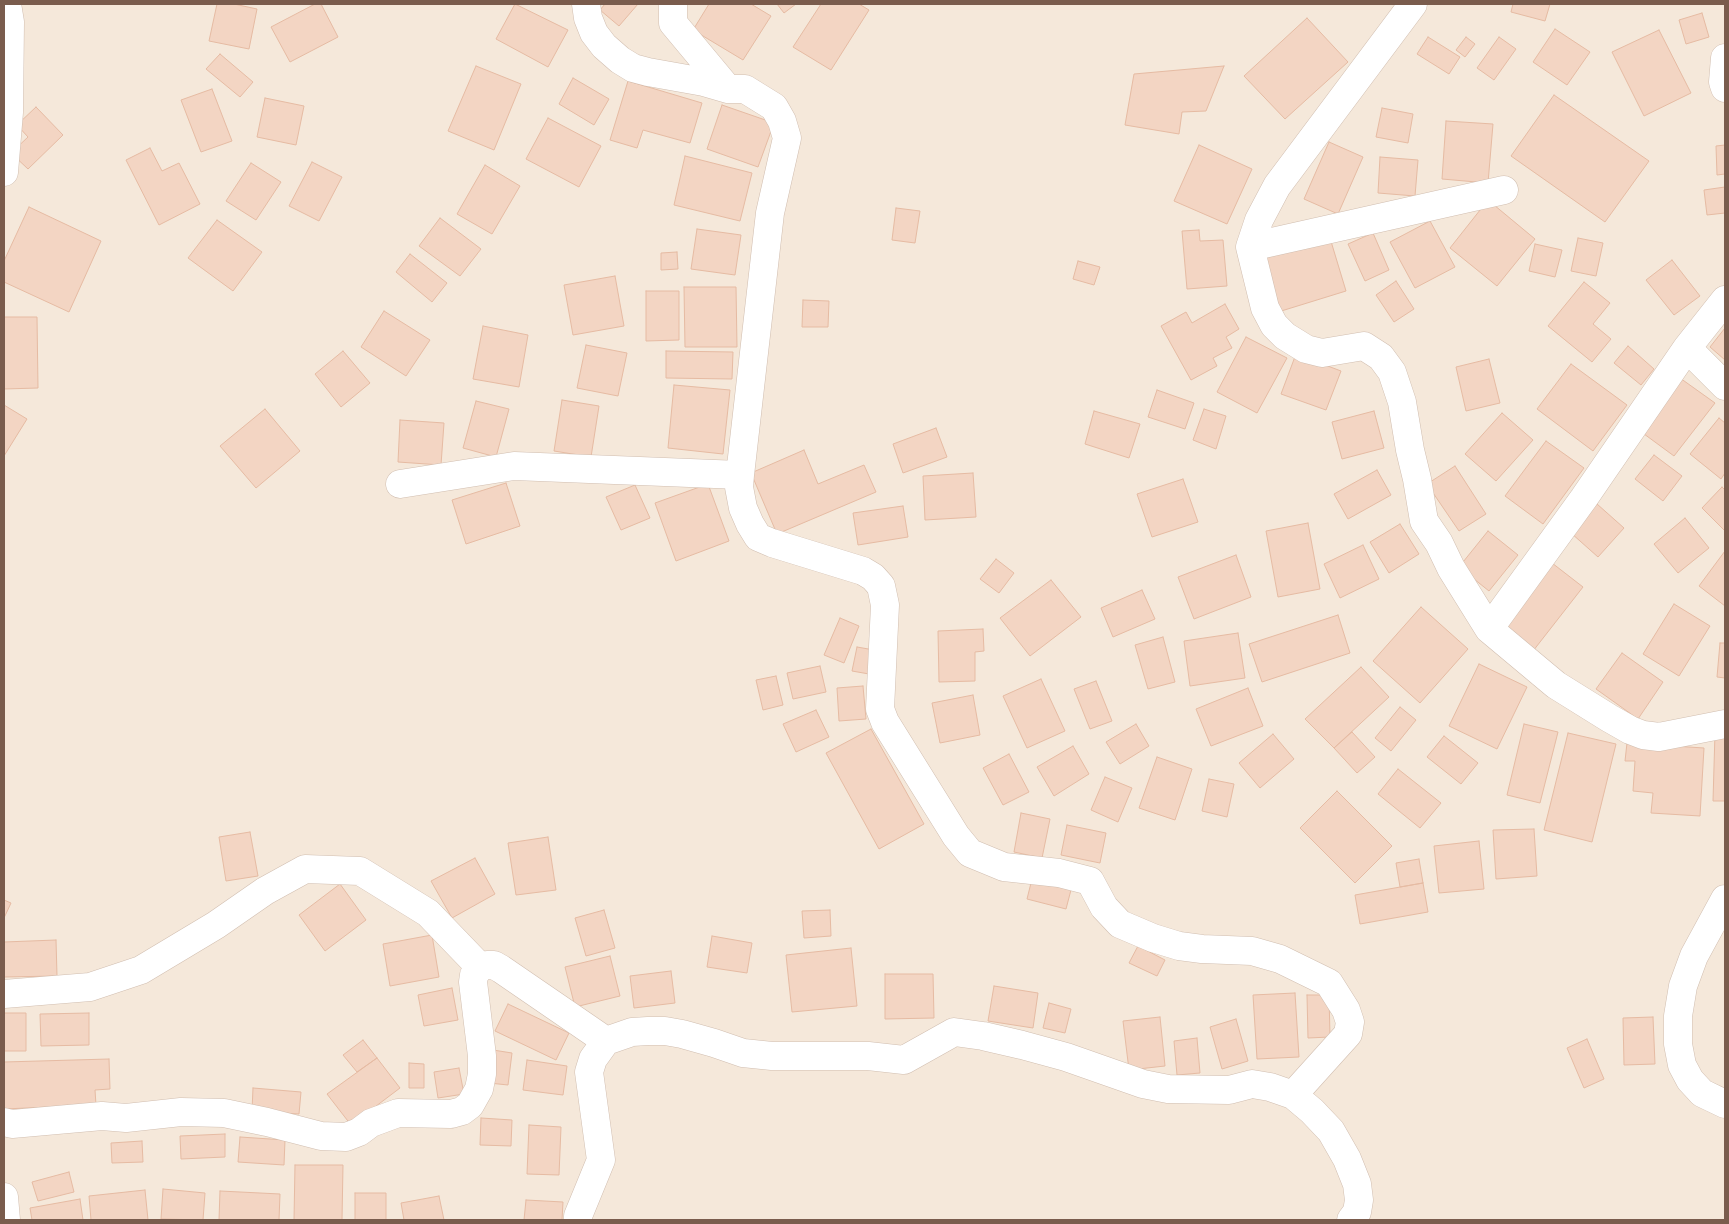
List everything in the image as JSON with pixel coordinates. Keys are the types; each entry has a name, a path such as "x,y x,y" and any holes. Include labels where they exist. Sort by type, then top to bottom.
{"street":[{"path":"4,172 9,112 10,22 7,4"},
{"path":"586,4 588,18 594,33 604,46 627,64 648,72 704,82 728,89 745,89 774,107 782,121 787,138 770,213 739,487 743,508 750,524 758,536 772,543 863,571 873,577 881,586 885,605 880,709 884,722 956,836 970,853 1004,867 1059,873 1090,881 1104,907 1120,924 1152,938 1179,946 1202,949 1252,951 1280,959 1329,983 1346,1010 1350,1022 1348,1034 1293,1095"},
{"path":"673,4 672,23 728,89"},
{"path":"1413,4 1277,186 1259,220 1250,247 1266,308 1274,325 1285,336 1306,349 1322,353 1364,346 1381,358 1392,372 1402,402 1424,521 1489,629 1556,685 1630,730 1643,735 1659,737 1725,724"},
{"path":"1725,58 1723,82 1725,88"},
{"path":"1250,247 1504,190"},
{"path":"1489,629 1584,498 1687,348 1725,300"},
{"path":"1687,348 1725,386"},
{"path":"400,484 514,466 740,475"},
{"path":"4,994 90,987 141,970 216,925 265,891 305,868 360,871 428,913 480,967"},
{"path":"1725,899 1694,956 1683,986 1678,1016 1678,1044 1682,1065 1690,1080 1702,1093 1725,1104"},
{"path":"4,1122 12,1124 102,1116 126,1118 181,1112 224,1113 321,1136 346,1137 378,1120 398,1113 451,1114 462,1111 476,1098 482,1074 482,1056 473,982 474,975 480,967 487,965 494,965 501,969 606,1042"},
{"path":"578,1220 601,1160 589,1072 593,1059 606,1042 632,1032 665,1030 743,1053 772,1056 868,1056 904,1060 954,1032 983,1036 1022,1045 1066,1057 1143,1084 1168,1090 1229,1090 1252,1084 1270,1087 1293,1095 1331,1131 1347,1159 1358,1184 1359,1200 1357,1212 1351,1220"},
{"path":"4,1197 6,1220"}],"shaded area":[{"path":"4,4 1725,4 1725,1220 4,1220"}],"building":[{"path":"217,4 234,4 257,9 249,49 209,41"},
{"path":"315,4 321,4 338,37 290,62 271,27"},
{"path":"515,4 568,30 548,67 496,39"},
{"path":"605,4 638,4 619,26 600,10"},
{"path":"709,4 751,4 771,16 743,60 693,30"},
{"path":"777,4 796,4 784,13"},
{"path":"821,4 859,4 869,10 831,70 793,47"},
{"path":"1513,4 1550,4 1545,21 1511,12"},
{"path":"1702,13 1709,37 1686,44 1679,20"},
{"path":"1307,18 1348,62 1285,119 1244,76"},
{"path":"1555,29 1590,52 1567,85 1533,62"},
{"path":"1659,30 1691,93 1644,116 1612,52"},
{"path":"1428,37 1460,57 1449,74 1417,54"},
{"path":"1466,37 1475,44 1465,57 1456,50"},
{"path":"1499,37 1516,49 1494,80 1477,68"},
{"path":"220,54 253,82 240,97 206,69"},
{"path":"476,66 521,84 494,150 448,131"},
{"path":"1224,66 1206,111 1182,112 1179,134 1125,125 1134,74"},
{"path":"573,78 609,99 594,125 559,104"},
{"path":"628,81 702,103 690,143 643,130 637,148 610,140"},
{"path":"212,89 232,141 201,152 181,100"},
{"path":"1554,95 1649,161 1605,222 1511,156"},
{"path":"265,98 304,106 296,145 257,137"},
{"path":"722,105 774,123 758,167 707,149"},
{"path":"36,107 63,135 28,169 11,153 28,137 17,125"},
{"path":"1382,108 1413,114 1408,143 1376,137"},
{"path":"548,118 601,146 579,187 526,159"},
{"path":"1446,121 1493,124 1488,183 1442,179"},
{"path":"1329,142 1363,157 1338,214 1304,199"},
{"path":"1199,145 1252,169 1227,224 1174,201"},
{"path":"1725,145 1725,174 1717,175 1716,146"},
{"path":"150,148 162,171 179,163 200,204 159,225 126,160"},
{"path":"685,156 752,173 740,221 674,205"},
{"path":"1380,157 1418,160 1415,196 1378,193"},
{"path":"312,162 342,177 319,221 289,206"},
{"path":"251,163 281,182 256,220 226,201"},
{"path":"485,165 520,186 492,234 457,214"},
{"path":"1725,187 1725,213 1707,215 1704,190"},
{"path":"1488,200 1535,239 1497,286 1450,248"},
{"path":"29,207 101,241 69,312 4,282 4,261"},
{"path":"896,208 920,211 915,243 892,240"},
{"path":"440,218 481,249 460,276 419,246"},
{"path":"217,220 262,252 233,291 188,258"},
{"path":"1430,221 1455,267 1415,288 1390,242"},
{"path":"697,229 741,235 735,275 691,269"},
{"path":"1199,230 1200,241 1223,240 1227,286 1187,289 1182,231"},
{"path":"1373,233 1389,270 1365,281 1348,244"},
{"path":"1330,238 1346,291 1278,312 1262,259"},
{"path":"1578,238 1603,243 1596,276 1571,271"},
{"path":"1535,244 1562,250 1555,277 1529,271"},
{"path":"677,252 678,269 661,270 661,253"},
{"path":"410,254 447,283 432,302 396,272"},
{"path":"1672,260 1700,296 1674,315 1646,280"},
{"path":"1078,261 1100,267 1094,285 1073,279"},
{"path":"615,276 624,326 573,335 564,285"},
{"path":"1396,281 1414,309 1394,322 1376,295"},
{"path":"1584,282 1610,303 1593,324 1611,339 1592,362 1548,326"},
{"path":"684,287 736,287 737,347 685,347"},
{"path":"646,291 679,291 679,340 646,341"},
{"path":"803,300 829,301 828,327 802,327"},
{"path":"1225,304 1239,329 1226,337 1232,348 1213,358 1217,366 1191,380 1161,326 1186,312 1192,323"},
{"path":"384,311 430,340 406,376 361,347"},
{"path":"4,317 37,317 38,388 4,389"},
{"path":"483,326 528,335 519,387 473,379"},
{"path":"1725,328 1725,360 1710,347"},
{"path":"1246,337 1287,358 1257,413 1217,392"},
{"path":"586,345 627,353 618,396 577,388"},
{"path":"1628,346 1654,369 1641,385 1614,363"},
{"path":"343,351 370,383 341,407 315,374"},
{"path":"666,351 733,352 732,379 666,378"},
{"path":"1296,354 1341,371 1326,410 1281,394"},
{"path":"1489,359 1500,403 1466,411 1456,367"},
{"path":"1571,364 1627,405 1593,451 1537,409"},
{"path":"1680,378 1715,403 1674,456 1640,431"},
{"path":"674,385 730,390 723,454 668,448"},
{"path":"1157,390 1194,403 1185,429 1148,417"},
{"path":"562,400 599,406 591,457 554,451"},
{"path":"476,401 509,409 496,457 463,448"},
{"path":"4,405 27,419 4,456"},
{"path":"265,409 300,451 256,488 220,446"},
{"path":"1204,409 1226,416 1216,449 1193,440"},
{"path":"1094,411 1140,424 1129,458 1085,444"},
{"path":"1374,411 1384,448 1342,459 1332,422"},
{"path":"1502,413 1533,440 1496,481 1465,454"},
{"path":"1719,418 1725,423 1725,473 1721,479 1690,454"},
{"path":"400,420 444,423 441,465 398,462"},
{"path":"936,428 947,457 903,473 893,444"},
{"path":"1546,441 1584,468 1543,524 1505,496"},
{"path":"804,450 818,484 864,465 876,492 777,534 751,473"},
{"path":"1654,455 1682,476 1663,501 1635,479"},
{"path":"1455,466 1486,514 1459,531 1427,484"},
{"path":"1377,470 1391,495 1348,519 1334,494"},
{"path":"973,473 976,517 925,520 923,476"},
{"path":"1183,479 1198,522 1152,537 1137,494"},
{"path":"506,483 520,526 466,544 452,500"},
{"path":"708,484 729,541 676,561 655,503"},
{"path":"635,485 650,518 621,530 606,497"},
{"path":"1722,487 1725,490 1725,531 1702,508"},
{"path":"1597,504 1624,528 1598,557 1571,533"},
{"path":"903,506 908,537 858,545 853,513"},
{"path":"1685,518 1709,548 1678,573 1654,544"},
{"path":"1308,523 1320,589 1278,597 1266,531"},
{"path":"1400,524 1419,554 1389,573 1370,542"},
{"path":"1488,531 1518,555 1489,591 1459,567"},
{"path":"1363,545 1379,579 1340,598 1324,564"},
{"path":"1725,551 1725,606 1699,586"},
{"path":"1236,555 1251,597 1194,619 1178,577"},
{"path":"996,559 1014,573 999,593 980,579"},
{"path":"1552,563 1583,587 1533,651 1502,626"},
{"path":"1051,580 1081,617 1030,656 1000,618"},
{"path":"1142,590 1155,619 1113,637 1101,608"},
{"path":"1674,604 1710,626 1679,676 1643,654"},
{"path":"1421,607 1468,649 1420,703 1373,661"},
{"path":"1338,615 1350,653 1262,682 1249,644"},
{"path":"840,618 859,626 844,663 824,655"},
{"path":"983,629 984,651 975,652 975,681 939,682 938,631"},
{"path":"1238,633 1245,678 1190,686 1184,641"},
{"path":"1163,637 1175,682 1148,689 1135,645"},
{"path":"1720,643 1725,643 1725,678 1717,677"},
{"path":"857,647 874,650 869,674 852,671"},
{"path":"1622,653 1663,682 1638,719 1596,689"},
{"path":"1479,664 1527,687 1497,749 1449,726"},
{"path":"820,666 826,692 793,699 787,673"},
{"path":"1361,667 1389,697 1334,748 1305,719"},
{"path":"776,676 783,705 763,710 756,680"},
{"path":"1041,679 1065,731 1027,748 1003,696"},
{"path":"1096,681 1112,721 1090,729 1074,689"},
{"path":"863,686 866,719 839,721 837,688"},
{"path":"1248,688 1263,726 1211,746 1196,709"},
{"path":"973,695 980,735 940,743 932,703"},
{"path":"1400,707 1416,720 1391,751 1375,738"},
{"path":"816,710 829,737 796,752 783,724"},
{"path":"1136,724 1149,746 1120,764 1106,742"},
{"path":"1524,724 1558,732 1540,803 1507,795"},
{"path":"871,729 924,824 879,849 826,753"},
{"path":"1352,732 1375,757 1357,773 1334,748"},
{"path":"1568,733 1616,744 1592,842 1544,830"},
{"path":"1715,733 1725,734 1725,801 1713,801"},
{"path":"1273,734 1294,759 1260,788 1239,763"},
{"path":"1444,736 1478,763 1461,784 1427,757"},
{"path":"1627,743 1704,748 1700,816 1651,813 1653,793 1633,791 1635,761 1625,761"},
{"path":"1073,746 1089,774 1054,796 1037,767"},
{"path":"1009,754 1029,792 1003,805 983,768"},
{"path":"1157,757 1192,769 1175,820 1139,808"},
{"path":"1398,769 1441,803 1420,828 1378,794"},
{"path":"1105,777 1132,788 1118,822 1091,810"},
{"path":"1209,779 1234,784 1227,817 1202,811"},
{"path":"1337,791 1392,846 1355,883 1300,828"},
{"path":"1021,813 1050,819 1042,858 1014,852"},
{"path":"1067,825 1106,833 1100,863 1061,855"},
{"path":"1534,829 1537,876 1496,879 1493,830"},
{"path":"250,832 258,876 226,881 219,837"},
{"path":"548,837 556,890 516,895 508,843"},
{"path":"1479,841 1484,889 1439,893 1434,846"},
{"path":"475,858 495,894 452,918 431,881"},
{"path":"1419,859 1423,883 1400,887 1396,863"},
{"path":"1033,875 1072,886 1066,909 1027,899"},
{"path":"1423,883 1428,912 1360,924 1355,895"},
{"path":"340,884 366,920 325,951 299,915"},
{"path":"4,900 11,903 4,918"},
{"path":"604,910 615,948 586,956 575,918"},
{"path":"830,910 831,936 804,938 802,911"},
{"path":"432,935 439,977 390,986 383,944"},
{"path":"712,936 752,943 747,973 707,967"},
{"path":"56,940 57,976 4,977 4,942"},
{"path":"1138,946 1165,960 1157,976 1129,963"},
{"path":"851,948 857,1006 792,1012 786,955"},
{"path":"610,956 620,996 575,1007 565,967"},
{"path":"671,971 675,1003 634,1008 630,976"},
{"path":"885,974 933,974 934,1018 885,1019"},
{"path":"994,986 1038,993 1033,1028 988,1021"},
{"path":"452,988 458,1020 424,1026 418,995"},
{"path":"1295,993 1299,1057 1257,1059 1253,995"},
{"path":"1307,995 1329,995 1330,1037 1308,1038"},
{"path":"1049,1003 1071,1009 1065,1033 1043,1028"},
{"path":"508,1004 569,1033 556,1060 495,1031"},
{"path":"4,1013 26,1013 26,1051 4,1051"},
{"path":"89,1013 89,1045 41,1046 40,1014"},
{"path":"1160,1017 1165,1066 1129,1070 1123,1021"},
{"path":"1653,1017 1655,1064 1624,1065 1623,1018"},
{"path":"1236,1019 1248,1061 1222,1069 1210,1027"},
{"path":"1197,1038 1200,1073 1177,1075 1174,1041"},
{"path":"1587,1039 1604,1079 1584,1088 1567,1048"},
{"path":"363,1040 377,1058 357,1072 343,1055"},
{"path":"493,1050 512,1053 508,1085 489,1083"},
{"path":"377,1058 400,1088 351,1125 327,1094"},
{"path":"109,1059 110,1089 95,1090 96,1105 4,1109 4,1062"},
{"path":"527,1060 567,1066 563,1095 523,1090"},
{"path":"409,1063 424,1064 424,1088 409,1088"},
{"path":"459,1068 464,1094 438,1098 434,1072"},
{"path":"253,1088 301,1092 299,1114 252,1111"},
{"path":"481,1118 512,1120 511,1146 480,1145"},
{"path":"529,1125 561,1127 559,1175 527,1174"},
{"path":"225,1134 225,1157 181,1159 180,1136"},
{"path":"240,1137 285,1140 284,1165 238,1162"},
{"path":"142,1141 143,1162 112,1163 111,1143"},
{"path":"295,1165 343,1165 342,1220 294,1220"},
{"path":"69,1172 74,1192 38,1201 32,1182"},
{"path":"163,1189 205,1193 203,1220 161,1219"},
{"path":"145,1190 148,1220 91,1220 89,1196"},
{"path":"220,1191 280,1194 279,1220 219,1220"},
{"path":"355,1193 386,1193 386,1220 355,1220"},
{"path":"439,1196 444,1220 404,1220 401,1203"},
{"path":"80,1199 83,1220 32,1220 30,1208"},
{"path":"526,1200 563,1202 562,1220 524,1220"}]}
